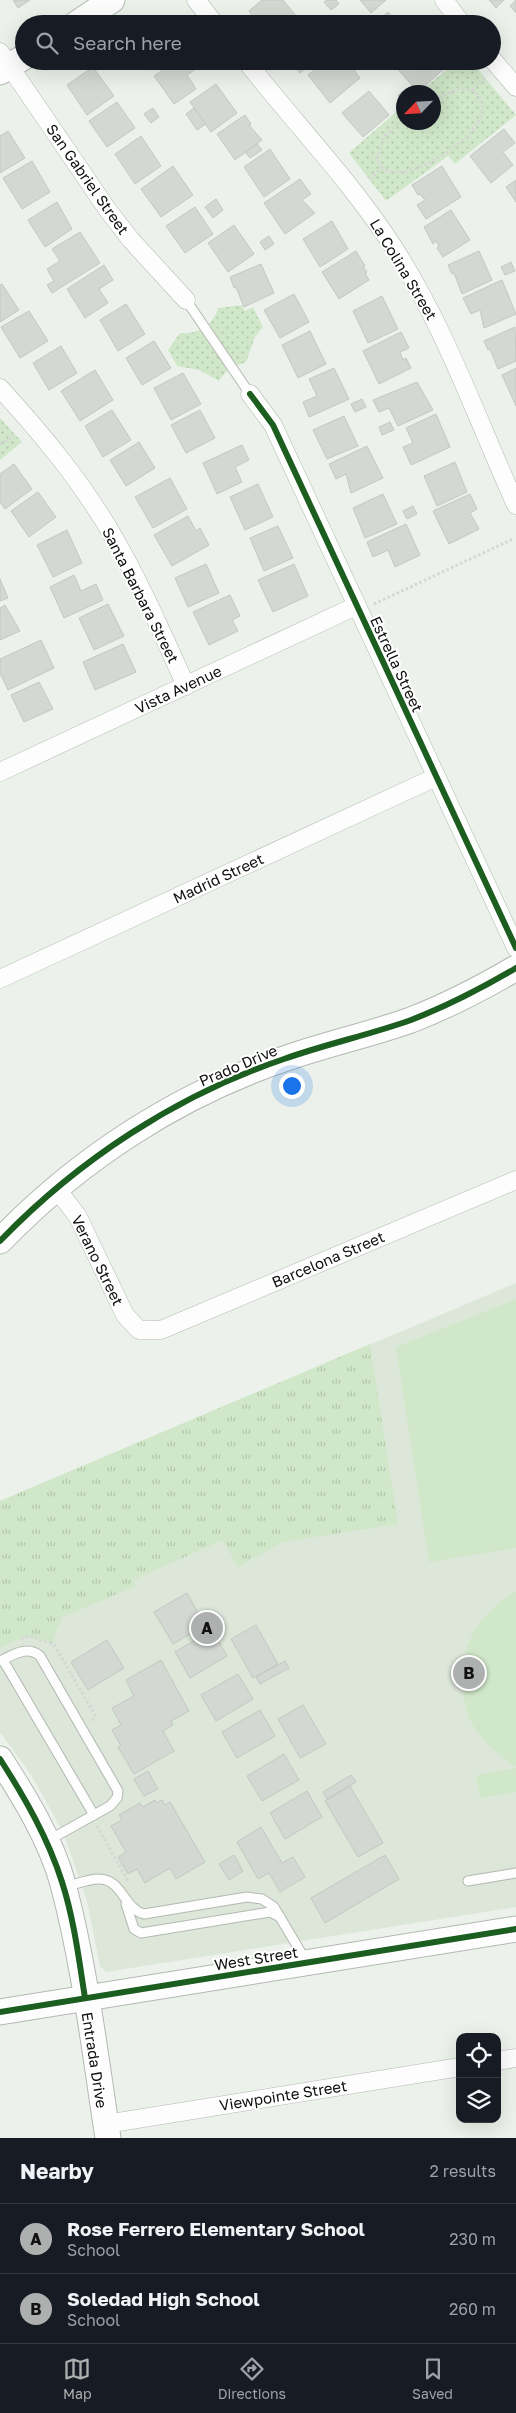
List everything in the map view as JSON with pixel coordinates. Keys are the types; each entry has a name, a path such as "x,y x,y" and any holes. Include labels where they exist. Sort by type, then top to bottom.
{"street":[{"path":"90,15 112,0"},
{"path":"196,0 208,15"},
{"path":"444,0 455,15"},
{"name":"San Gabriel Street","path":"8,62 108,209 137,246 186,300"},
{"path":"501,69 516,87"},
{"name":"La Colina Street","path":"253,70 355,192 410,274 435,320 516,505"},
{"name":"Santa Barbara Street","path":"0,388 48,442 99,512 126,558 186,686"},
{"name":"Estrella Street","path":"250,394 273,424 364,605 436,777 516,948"},
{"name":"Vista Avenue","path":"2,766 186,686 364,605"},
{"name":"Madrid Street","path":"0,979 436,777"},
{"name":"Prado Drive","path":"0,1241 19,1221 108,1148 166,1111 221,1084 284,1059 412,1019 466,996 516,968"},
{"name":"Barcelona Street","path":"138,1330 161,1330 516,1180"},
{"name":"Verano Street","path":"58,1189 78,1217 125,1316 138,1330"},
{"name":"Entrada Drive","path":"0,1759 24,1796 46,1842 63,1887 72,1921 107,2131"},
{"name":"West Street","path":"0,2012 516,1930"},
{"path":"501,2060 516,2058"},
{"name":"Viewpointe Street","path":"107,2131 456,2068"}],"lane":[{"path":"186,300 250,394"},
{"path":"46,1842 94,1815 113,1804 117,1798 118,1791 62,1693 36,1653 25,1651 1,1660 94,1815"},
{"path":"468,1881 516,1873"},
{"path":"63,1887 90,1880 106,1879 124,1896 134,1910 144,1914 255,1898 269,1902 281,1917 307,1963"},
{"path":"124,1896 134,1929 142,1933 270,1912 281,1917"}],"path":[{"path":"472,90 486,78"},
{"path":"396,127 381,143 377,158 382,168 394,173 414,169 441,156 470,135 479,121 482,103 480,96 472,90 458,89 441,96"},
{"path":"370,179 382,168"},
{"path":"0,445 15,434"},
{"path":"364,605 513,539"},
{"path":"97,1826 130,1885"}],"shaded area":[{"path":"516,1283 516,1907 106,1972 100,1966 87,1901 63,1832 31,1775 0,1732 0,1501"}],"green space":[{"path":"446,70 478,70 516,115 455,164 448,156 386,201 349,153 396,112 396,130 441,130 441,85 428,85"},
{"path":"242,305 245,311 253,307 263,327 255,337 246,362 228,369 219,381 199,370 177,366 168,350 180,333 193,332 204,328 216,314 218,308"},
{"path":"0,418 22,442 0,460"},
{"path":"516,1299 516,1548 429,1562 396,1347"},
{"path":"370,1344 398,1524 283,1542 238,1567 223,1540 133,1580 136,1586 62,1617 52,1643 26,1636 0,1648 0,1501"},
{"path":"516,1592 516,1767 491,1747 475,1729 465,1704 462,1670 465,1654 479,1625 489,1612"},
{"path":"516,1768 516,1792 480,1798 476,1775"}],"building":[{"path":"13,0 30,0 18,8"},
{"path":"262,0 283,0 295,15 252,15 249,11"},
{"path":"336,0 339,4 331,10 324,2"},
{"path":"360,0 386,0 371,13"},
{"path":"489,0 504,0 496,8"},
{"path":"516,0 516,13 510,6"},
{"path":"89,70 95,70 114,96 87,115 67,85"},
{"path":"163,70 194,70 187,75 196,89 174,104 154,76"},
{"path":"314,70 354,70 360,78 330,103 308,75"},
{"path":"399,70 443,70 426,85 412,85"},
{"path":"216,84 237,113 211,132 190,102"},
{"path":"369,91 389,115 363,137 342,113"},
{"path":"117,102 135,128 107,147 89,121"},
{"path":"153,108 159,117 151,123 144,114"},
{"path":"194,108 206,124 197,130 186,114"},
{"path":"245,115 251,124 249,125 262,140 235,160 217,134"},
{"path":"504,129 515,143 503,152 513,165 491,183 470,156"},
{"path":"8,131 25,158 0,173 0,136"},
{"path":"141,136 161,166 135,184 115,154"},
{"path":"257,144 262,150 250,158 245,152"},
{"path":"270,149 290,179 264,197 244,167"},
{"path":"32,161 50,192 22,209 3,178"},
{"path":"173,166 193,195 161,217 141,189"},
{"path":"442,166 461,197 426,219 417,205 425,200 420,194 418,195 412,185"},
{"path":"300,179 311,194 302,200 315,213 285,234 264,203"},
{"path":"516,180 516,202 506,187"},
{"path":"216,199 223,210 213,218 205,207"},
{"path":"57,202 72,229 45,247 28,220"},
{"path":"195,207 213,234 185,253 166,226"},
{"path":"451,210 470,240 443,257 437,248 439,246 436,241 433,244 424,227"},
{"path":"332,221 348,249 320,267 303,239"},
{"path":"234,225 254,254 228,272 208,243"},
{"path":"80,232 100,263 52,293 47,285 54,281 47,269 60,261 52,249"},
{"path":"269,236 274,244 265,250 260,242"},
{"path":"356,251 365,266 363,267 367,272 365,273 369,280 339,299 322,272"},
{"path":"479,251 492,280 462,294 454,273 452,274 448,265"},
{"path":"511,262 515,271 505,275 501,267"},
{"path":"261,264 274,293 244,307 230,277"},
{"path":"104,265 113,280 99,289 108,303 85,318 67,289"},
{"path":"502,280 516,314 484,328 480,310 471,314 463,298"},
{"path":"2,284 19,310 0,322 0,285"},
{"path":"294,294 309,322 280,338 264,310"},
{"path":"382,296 398,329 368,343 353,311"},
{"path":"126,304 145,334 118,351 100,320"},
{"path":"29,311 48,341 20,358 1,327"},
{"path":"515,327 516,361 498,369 490,349 488,350 484,341"},
{"path":"310,331 326,364 298,378 282,345"},
{"path":"401,332 409,348 400,352 403,360 406,358 411,368 379,384 363,351"},
{"path":"154,341 171,368 142,385 126,358"},
{"path":"61,346 77,373 49,390 33,363"},
{"path":"334,368 349,399 309,417 303,402 317,396 309,379"},
{"path":"516,368 516,406 502,375"},
{"path":"95,370 113,400 80,421 61,391"},
{"path":"183,373 201,404 171,420 154,388"},
{"path":"417,382 433,410 398,426 389,408 379,412 373,400"},
{"path":"362,399 366,407 355,412 351,404"},
{"path":"112,410 131,440 103,457 85,426"},
{"path":"200,410 215,438 186,453 171,425"},
{"path":"436,414 450,447 411,465 403,447 413,443 406,428"},
{"path":"344,416 358,446 327,459 313,430"},
{"path":"390,422 394,430 382,435 379,427"},
{"path":"139,442 155,468 126,486 110,460"},
{"path":"242,445 249,460 235,467 242,482 217,494 203,463"},
{"path":"367,446 383,478 351,493 346,474 336,479 329,464"},
{"path":"455,462 467,492 437,506 424,476"},
{"path":"14,464 32,489 5,509 0,502 0,474"},
{"path":"170,478 187,509 153,528 135,497"},
{"path":"258,484 273,517 245,530 230,497"},
{"path":"38,492 56,517 29,537 11,511"},
{"path":"383,494 397,524 365,538 353,508"},
{"path":"470,494 477,509 470,513 479,529 449,544 433,511"},
{"path":"413,506 417,514 407,519 403,511"},
{"path":"188,516 196,531 200,528 209,545 172,566 154,535"},
{"path":"406,524 420,555 395,567 388,550 373,557 367,542"},
{"path":"278,526 293,558 264,571 250,538"},
{"path":"67,530 82,563 53,577 37,545"},
{"path":"206,564 219,593 188,607 175,578"},
{"path":"294,564 308,596 273,612 258,580"},
{"path":"74,575 81,591 96,584 103,600 64,618 50,587"},
{"path":"0,579 8,598 0,601"},
{"path":"230,595 240,616 232,620 238,631 209,645 193,612"},
{"path":"108,604 124,636 94,650 79,618"},
{"path":"5,605 20,631 0,640 0,608"},
{"path":"41,640 54,668 8,690 0,673 0,659"},
{"path":"123,644 136,672 95,690 83,662"},
{"path":"39,682 53,709 24,722 11,695"},
{"path":"187,1593 205,1625 173,1644 154,1612"},
{"path":"256,1625 278,1664 253,1678 231,1639"},
{"path":"212,1630 227,1656 190,1678 175,1652"},
{"path":"107,1640 124,1668 88,1690 71,1662"},
{"path":"161,1660 189,1711 171,1721 173,1725 163,1731 174,1751 134,1774 118,1747 121,1746 112,1730 121,1725 112,1708 134,1696 126,1680"},
{"path":"285,1661 289,1668 260,1684 256,1677"},
{"path":"238,1674 253,1699 216,1721 201,1695"},
{"path":"303,1705 326,1744 300,1758 278,1719"},
{"path":"260,1710 275,1736 237,1758 222,1732"},
{"path":"284,1754 299,1780 262,1801 247,1776"},
{"path":"148,1771 158,1789 144,1796 134,1779"},
{"path":"351,1775 356,1782 327,1799 323,1792"},
{"path":"350,1786 383,1843 358,1857 325,1801"},
{"path":"307,1791 322,1817 285,1839 270,1813"},
{"path":"155,1800 156,1803 162,1800 165,1805 170,1802 205,1862 176,1879 170,1868 145,1883 137,1869 128,1874 118,1857 126,1852 111,1826 122,1820 119,1815 140,1803 143,1807"},
{"path":"261,1827 282,1863 293,1857 305,1877 280,1892 269,1873 258,1879 237,1842"},
{"path":"234,1855 243,1871 229,1880 219,1864"},
{"path":"385,1855 399,1879 325,1923 311,1898"}],"cycle path":[{"path":"250,394 273,425 516,948"},
{"path":"0,1241 30,1211 96,1157 131,1133 205,1091 244,1074 300,1054 424,1015 490,983 516,968"},
{"path":"0,1759 35,1819 56,1866 73,1925 85,1998"},
{"path":"0,2012 516,1929"}],"place":[{"name":"Rose Ferrero Elementary School","path":"207,1628"},
{"name":"Soledad High School","path":"469,1673"}]}
